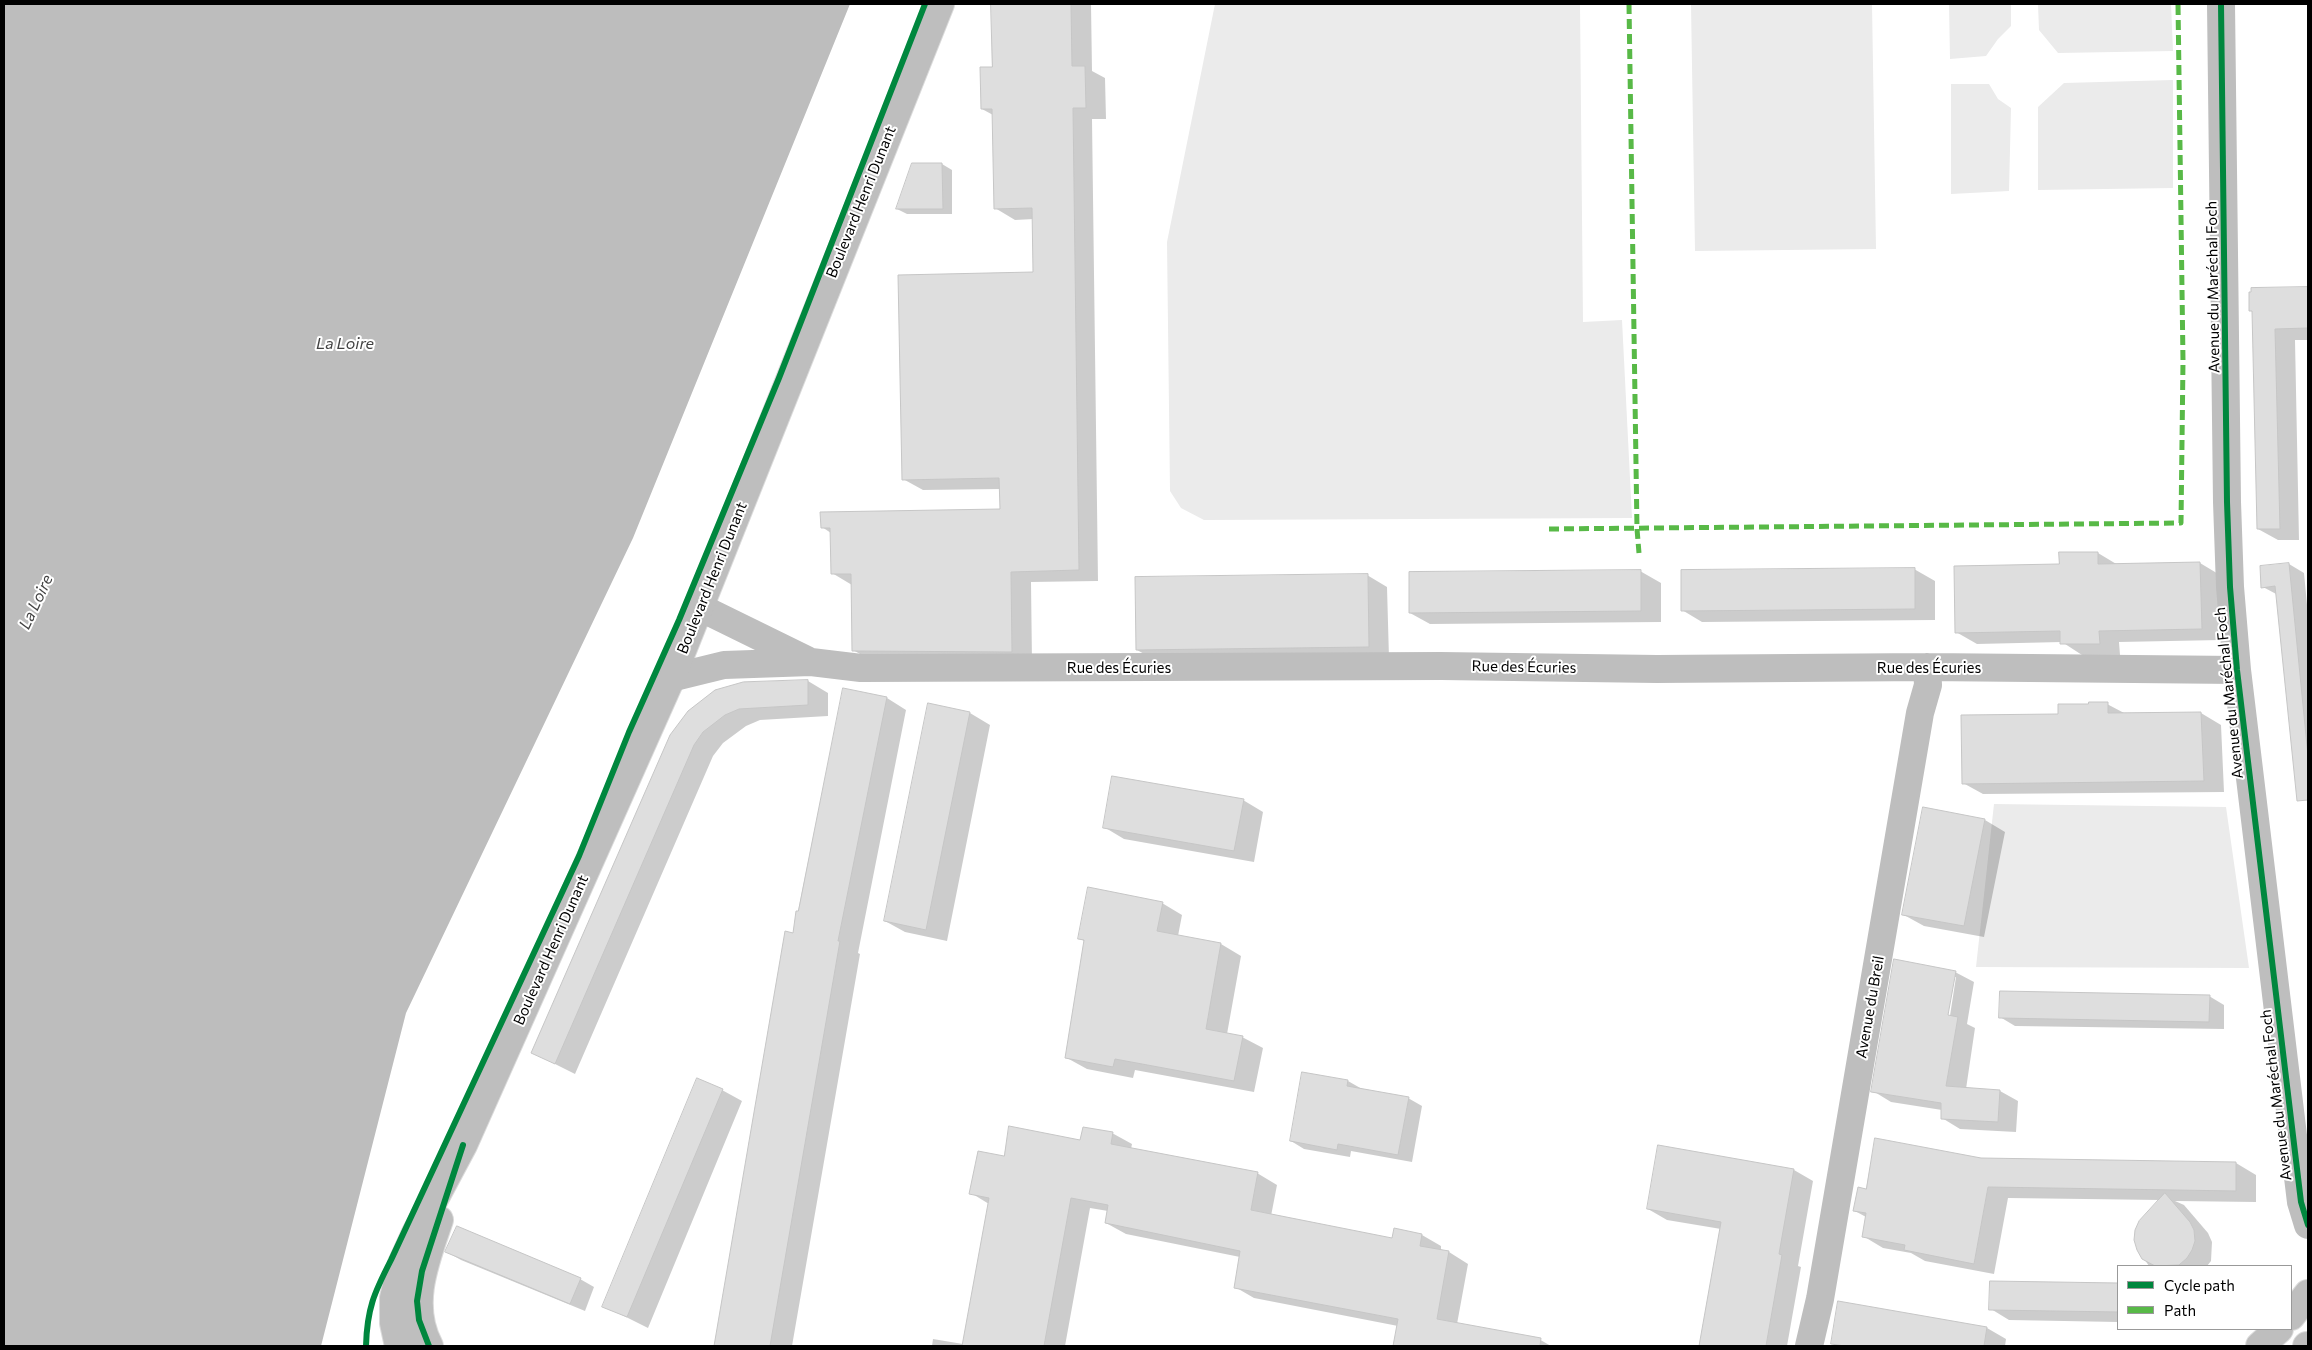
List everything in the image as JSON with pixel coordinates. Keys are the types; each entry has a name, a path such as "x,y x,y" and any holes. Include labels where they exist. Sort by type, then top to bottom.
{"street":[{"name":"Boulevard Henri Dunant","path":"463,1145 671,678 940,4"},
{"name":"Avenue du Maréchal Foch","path":"2221,4 2226,502 2230,587 2237,670 2301,1202 2308,1225"},
{"name":"Rue des Écuries","path":"700,608 811,662"},
{"name":"Rue des Écuries","path":"671,678 724,665 811,662 861,668 1432,666 1657,669 1928,667 2237,670"},
{"name":"Avenue du Breil","path":"1809,1346 1821,1289 1920,713 1928,685 1928,667"},
{"path":"399,1346 394,1323 394,1298 402,1264 416,1233 463,1145"},
{"path":"429,1346 419,1320 418,1310 422,1271 463,1145"},
{"path":"2292,1315 2308,1294"},
{"path":"2260,1346 2278,1330"}],"shaded area":[{"path":"1215,4 1580,4 1583,322 1622,320 1632,518 1204,520 1181,508 1170,491 1167,242"},
{"path":"1691,4 1872,4 1876,249 1695,251"},
{"path":"1949,4 2011,4 2011,26 1998,39 1986,56 1950,59"},
{"path":"2038,4 2171,4 2173,51 2058,53 2039,30"},
{"path":"2173,80 2173,188 2038,190 2038,107 2064,83"},
{"path":"1951,84 1989,84 1998,99 2011,108 2009,191 1951,194"},
{"path":"1994,804 2226,807 2249,968 1976,967"}],"water":[{"name":"La Loire","path":"4,4 850,4 633,538 406,1013 321,1346 4,1346"}],"building":[{"path":"991,4 1071,4 1072,66 1085,66 1086,108 1073,108 1079,570 1011,572 1012,652 852,651 851,574 831,574 830,528 821,528 820,512 1000,509 999,478 902,480 898,275 1033,272 1032,208 994,209 992,109 981,109 980,67 992,67"},
{"path":"912,163 942,163 943,209 896,209"},
{"path":"2308,287 2308,328 2275,329 2280,529 2257,529 2252,311 2249,311 2249,292 2251,292 2251,288"},
{"path":"2059,552 2098,552 2098,564 2200,562 2202,629 2099,631 2100,644 2060,644 2060,631 1955,633 1954,566 2059,564"},
{"path":"2289,563 2308,756 2308,800 2297,801 2275,586 2261,588 2260,566"},
{"path":"1915,568 1915,609 1681,611 1681,570"},
{"path":"1641,570 1641,611 1409,613 1409,572"},
{"path":"1368,574 1369,647 1136,650 1135,577"},
{"path":"808,680 808,705 739,709 725,715 703,732 694,745 555,1064 531,1053 670,735 688,711 715,690 743,682"},
{"path":"843,688 887,697 838,941 840,941 770,1346 714,1346 785,931 793,933"},
{"path":"2089,702 2108,702 2108,713 2201,712 2204,781 1962,784 1961,715 2058,714 2058,704 2088,704"},
{"path":"928,703 970,712 926,930 884,921"},
{"path":"1112,776 1244,799 1234,851 1103,828"},
{"path":"1923,807 1985,819 1964,926 1902,915"},
{"path":"1088,887 1163,902 1157,931 1221,943 1206,1029 1243,1036 1234,1081 1115,1059 1113,1067 1065,1058 1084,940 1078,939"},
{"path":"1894,959 1956,971 1948,1015 1958,1017 1946,1086 2000,1090 1998,1122 1941,1119 1941,1103 1871,1092"},
{"path":"2000,991 2210,995 2209,1022 1999,1018"},
{"path":"1302,1072 1348,1080 1347,1086 1409,1097 1398,1155 1338,1144 1337,1150 1290,1141"},
{"path":"697,1078 723,1089 627,1317 602,1307"},
{"path":"1009,1126 1080,1140 1083,1127 1113,1132 1111,1144 1258,1172 1251,1210 1392,1238 1394,1228 1422,1234 1420,1246 1449,1251 1437,1319 1541,1338 1540,1346 1393,1346 1398,1319 1234,1288 1240,1251 1105,1223 1108,1205 1071,1198 1044,1346 962,1346 989,1198 969,1194 978,1151 1004,1156"},
{"path":"1875,1138 1981,1158 2236,1162 2236,1191 1988,1187 1974,1264 1904,1250 1905,1245 1862,1237 1866,1213 1853,1211 1858,1187 1866,1189"},
{"path":"1658,1145 1794,1169 1779,1254 1782,1255 1766,1346 1699,1346 1721,1222 1647,1209"},
{"path":"2165,1193 2190,1222 2194,1230 2195,1241 2187,1258 2179,1265 2153,1265 2142,1259 2134,1240 2135,1230 2139,1221"},
{"path":"457,1226 581,1278 570,1304 445,1252"},
{"path":"1990,1281 2117,1283 2117,1312 1989,1310"},
{"path":"1838,1301 1987,1327 1984,1346 1845,1346 1831,1344"}],"marked path":[{"path":"1629,4 1637,529 1639,553"},
{"path":"1549,529 2181,523 2183,361 2178,4"}],"cycle path":[{"path":"366,1346 370,1311 376,1292 579,856 629,732 679,620 779,378 925,4"},
{"path":"2221,4 2227,502 2230,587 2237,670 2301,1202 2308,1225"},
{"path":"429,1346 419,1320 417,1301 422,1271 463,1145"}]}
